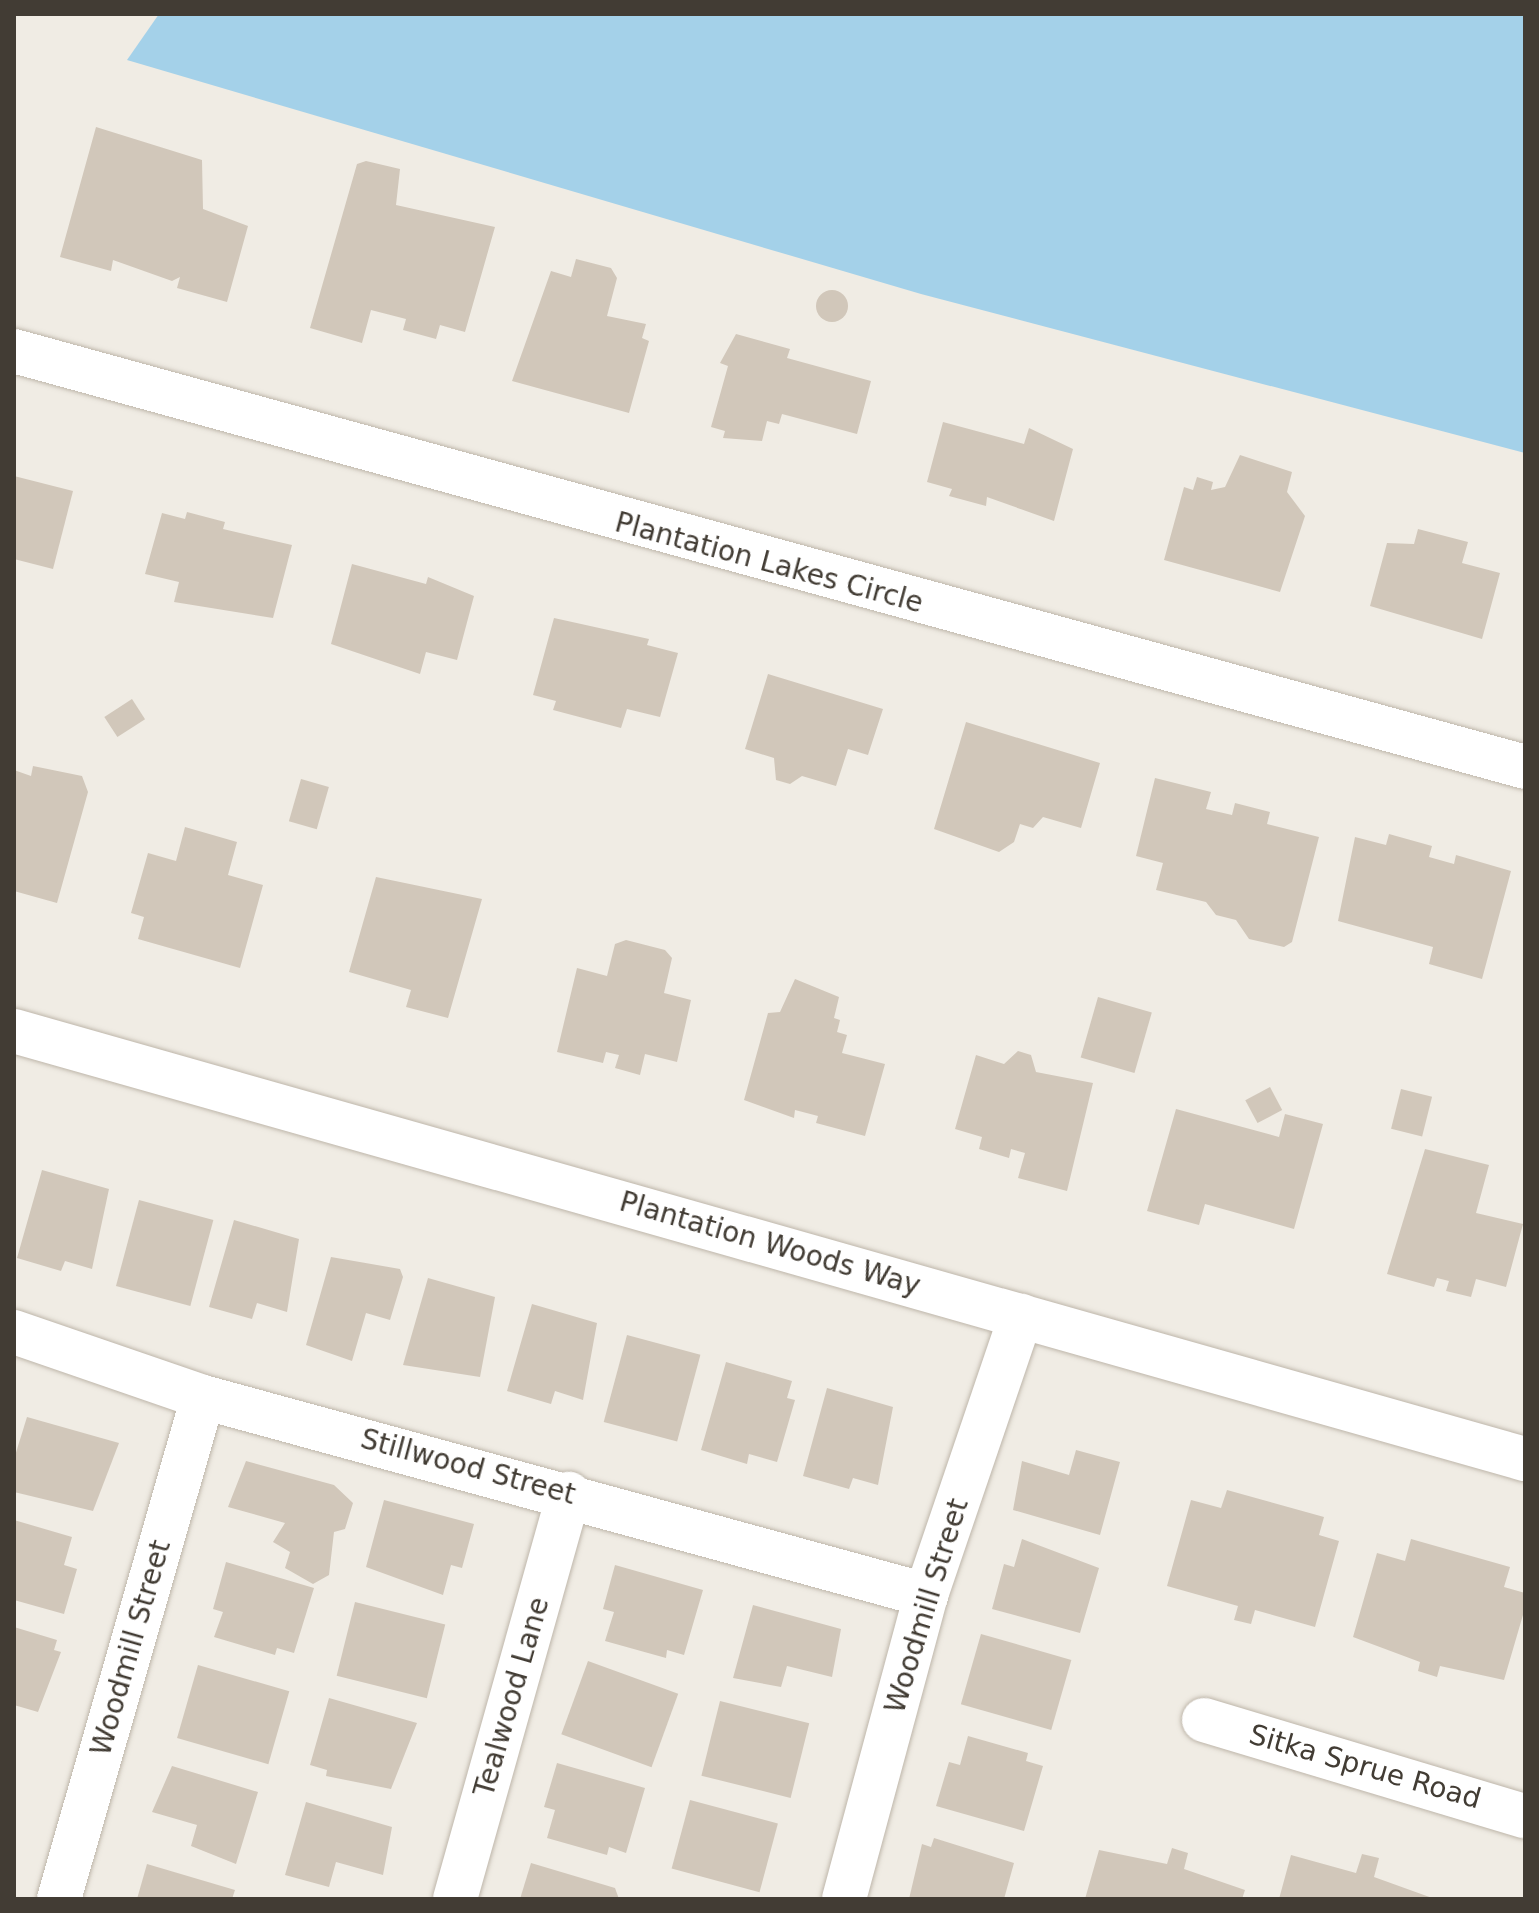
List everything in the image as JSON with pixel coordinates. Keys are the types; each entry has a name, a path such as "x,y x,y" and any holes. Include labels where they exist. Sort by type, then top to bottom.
{"street":[{"name":"Plantation Lakes Circle","path":"14,351 1525,767"},
{"name":"Plantation Woods Way","path":"14,1031 1525,1459"},
{"name":"Woodmill Street","path":"844,1899 926,1595 1021,1316"},
{"name":"Stillwood Street","path":"14,1332 203,1397 569,1494 926,1595"},
{"name":"Woodmill Street","path":"59,1899 203,1397"},
{"name":"Tealwood Lane","path":"455,1899 569,1494"},
{"name":"Sitka Sprue Road","path":"1204,1720 1525,1816"}],"water":[{"path":"159,14 1525,14 1525,453 921,294 127,60"}],"building":[{"path":"96,127 202,160 203,209 248,226 227,302 177,288 180,277 172,281 113,260 111,271 60,257"},
{"path":"366,161 400,169 396,205 495,227 465,332 440,325 436,339 403,330 406,319 371,310 362,343 310,328 357,164"},
{"path":"576,259 611,268 617,278 607,316 646,324 642,338 649,341 629,413 512,381 551,271 571,277"},
{"path":"832,290 843,295 848,306 843,317 832,322 821,317 816,306 821,295"},
{"path":"736,334 790,349 787,358 871,381 857,434 782,414 779,424 767,421 762,441 723,438 725,431 711,427 728,366 720,363"},
{"path":"943,422 1024,444 1029,428 1073,449 1054,521 987,497 986,506 949,496 952,489 927,482"},
{"path":"1240,455 1292,472 1287,492 1305,516 1280,592 1164,560 1184,487 1193,490 1197,477 1213,482 1211,490 1225,487"},
{"path":"14,476 73,491 53,569 14,559"},
{"path":"187,512 225,522 223,529 292,545 273,618 174,602 179,582 145,574 162,513 185,519"},
{"path":"1418,529 1468,542 1462,563 1500,573 1482,639 1370,606 1387,543 1414,544"},
{"path":"352,564 426,584 428,577 474,596 457,660 426,652 420,674 331,644"},
{"path":"554,618 649,639 647,645 678,653 660,717 627,709 621,728 553,710 556,701 533,695"},
{"path":"768,674 883,709 868,755 848,749 836,786 802,776 790,784 776,780 774,758 745,749"},
{"path":"132,699 145,719 117,737 104,717"},
{"path":"966,722 1100,763 1081,828 1043,817 1033,828 1020,824 1014,842 999,852 934,829"},
{"path":"33,766 82,776 88,792 57,903 14,891 14,770 31,776"},
{"path":"1155,778 1211,792 1206,809 1232,815 1235,803 1270,812 1267,824 1319,837 1292,942 1284,947 1249,939 1236,920 1216,915 1206,902 1156,890 1163,863 1136,856"},
{"path":"301,779 329,787 317,829 289,821"},
{"path":"185,827 237,842 228,875 263,885 240,968 138,939 144,917 131,913 148,853 176,861"},
{"path":"1389,834 1432,846 1429,857 1454,864 1456,855 1511,871 1482,979 1429,964 1433,947 1338,921 1355,837 1386,845"},
{"path":"376,877 482,899 448,1018 406,1007 411,990 349,972"},
{"path":"626,940 665,950 672,958 664,993 691,1000 677,1062 645,1054 640,1075 615,1068 619,1055 606,1052 603,1063 557,1052 577,968 607,976 615,944"},
{"path":"795,979 839,997 834,1018 840,1020 837,1032 847,1035 842,1053 885,1064 865,1136 816,1123 818,1116 795,1110 794,1118 744,1100 768,1013 780,1012"},
{"path":"1098,997 1152,1012 1134,1073 1081,1058"},
{"path":"1018,1051 1031,1055 1036,1072 1093,1083 1067,1191 1018,1178 1025,1153 1011,1149 1009,1158 979,1149 982,1137 955,1129 976,1055 1004,1064"},
{"path":"1270,1087 1282,1110 1257,1123 1245,1100"},
{"path":"1401,1089 1432,1097 1422,1137 1391,1129"},
{"path":"1176,1109 1279,1137 1285,1114 1323,1124 1294,1229 1205,1204 1199,1225 1147,1211"},
{"path":"1425,1149 1489,1165 1476,1213 1523,1224 1506,1287 1476,1279 1471,1297 1446,1291 1449,1281 1437,1278 1434,1287 1387,1274"},
{"path":"42,1170 109,1189 92,1269 65,1261 61,1271 17,1258"},
{"path":"139,1200 213,1220 190,1306 116,1286"},
{"path":"234,1220 299,1239 287,1312 257,1303 252,1319 209,1307"},
{"path":"331,1257 400,1269 403,1277 390,1320 366,1313 352,1361 306,1345"},
{"path":"428,1278 495,1297 480,1377 403,1365"},
{"path":"532,1304 597,1323 583,1400 555,1391 551,1404 507,1391"},
{"path":"627,1335 700,1355 677,1442 604,1422"},
{"path":"726,1362 792,1381 787,1398 795,1400 777,1462 749,1454 747,1464 701,1450"},
{"path":"827,1388 893,1407 878,1485 853,1478 849,1489 803,1476"},
{"path":"27,1417 119,1443 93,1511 14,1492 14,1459"},
{"path":"1076,1450 1120,1462 1100,1535 1013,1510 1022,1461 1069,1475"},
{"path":"246,1461 334,1485 353,1503 345,1529 334,1532 329,1575 313,1584 285,1568 290,1552 273,1542 285,1523 228,1507"},
{"path":"1227,1490 1324,1517 1319,1535 1339,1541 1315,1627 1255,1610 1251,1624 1234,1620 1238,1606 1167,1586 1191,1500 1221,1508"},
{"path":"384,1500 474,1524 462,1568 451,1565 443,1595 366,1567"},
{"path":"14,1520 72,1537 64,1565 77,1569 64,1614 14,1600"},
{"path":"1022,1539 1099,1568 1080,1633 992,1609 1004,1564 1014,1567"},
{"path":"1411,1539 1510,1567 1504,1587 1525,1593 1525,1608 1504,1680 1440,1666 1437,1677 1418,1671 1420,1662 1353,1637 1377,1553 1405,1561"},
{"path":"226,1562 314,1588 294,1653 277,1648 275,1655 214,1637 223,1612 213,1609"},
{"path":"615,1565 703,1590 684,1655 667,1650 666,1658 605,1641 614,1612 603,1609"},
{"path":"355,1602 445,1624 427,1698 337,1676"},
{"path":"753,1605 841,1629 832,1677 787,1666 781,1687 733,1678"},
{"path":"14,1627 57,1640 54,1650 61,1652 38,1712 14,1705"},
{"path":"981,1634 1071,1660 1051,1730 961,1704"},
{"path":"588,1661 678,1694 652,1767 561,1734"},
{"path":"198,1665 289,1691 268,1764 177,1738"},
{"path":"329,1698 417,1723 391,1789 326,1776 327,1770 310,1765"},
{"path":"720,1701 809,1723 791,1798 701,1776"},
{"path":"968,1736 1028,1753 1026,1761 1043,1766 1024,1831 936,1806 949,1762 960,1765"},
{"path":"557,1763 645,1788 626,1853 609,1847 607,1855 547,1838 555,1810 544,1807"},
{"path":"172,1766 258,1792 236,1864 191,1846 197,1825 152,1812"},
{"path":"690,1800 778,1824 760,1892 672,1869"},
{"path":"306,1802 392,1827 383,1875 336,1862 329,1887 285,1875"},
{"path":"934,1838 1014,1863 1004,1899 909,1899 922,1844 931,1847"},
{"path":"1172,1848 1188,1853 1184,1869 1245,1890 1242,1899 1085,1899 1099,1850 1167,1864"},
{"path":"1362,1854 1379,1858 1374,1877 1435,1899 1279,1899 1291,1855 1356,1873"},
{"path":"531,1863 615,1888 619,1899 520,1899"},
{"path":"147,1864 235,1890 232,1899 137,1899"}]}
